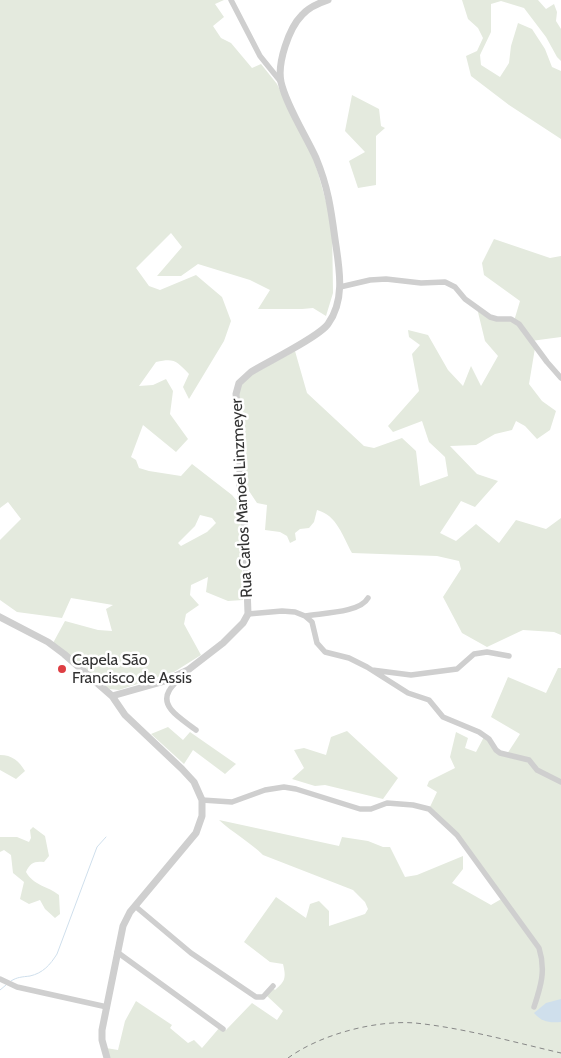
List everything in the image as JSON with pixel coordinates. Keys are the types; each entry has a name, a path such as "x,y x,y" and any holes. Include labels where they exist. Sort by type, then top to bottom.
{"street":[{"path":"231,0 260,56 281,82"},
{"name":"Rua Carlos Manoel Linzmeyer","path":"112,696 165,681 188,670 224,643 243,623 248,614 245,529 240,487 240,436 236,388 251,372 325,328 333,314 340,287 340,265 326,185 281,82 284,52 295,24 311,8 328,0"},
{"path":"340,287 375,279 413,283 446,282 455,287 465,298 490,317 511,319 519,324 546,362 561,378"},
{"path":"305,616 348,610 364,604 368,598"},
{"path":"248,614 282,611 295,612 305,616 312,622 317,642 326,652 345,656 372,670 403,691 429,700 443,717 479,732 489,739 500,753 529,760 537,770 561,782"},
{"path":"0,617 56,648 112,696 125,715 190,777 202,800 202,816 196,832 135,906 125,921 106,1008 102,1040 107,1058"},
{"path":"372,670 411,674 457,669 474,654 487,652 508,656"},
{"path":"188,670 168,691 167,703 172,710 196,730"},
{"path":"202,800 232,802 265,790 284,787 360,809 371,809 387,803 413,805 429,809 456,834 539,948 543,969 542,983 534,1007"},
{"path":"135,906 191,953 256,997 263,997 273,986"},
{"path":"117,952 223,1029"},
{"path":"0,979 17,987 106,1008"}],"shaded area":[{"path":"0,0 224,0 215,4 224,17 213,26 221,38 231,43 252,68 261,64 277,84 315,162 332,223 333,293 326,316 313,308 258,309 270,290 250,280 198,264 181,276 157,276 182,247 171,233 136,268 149,286 160,290 196,275 222,297 231,321 224,341 189,399 183,387 189,374 175,362 167,360 156,362 139,386 153,385 166,379 173,391 170,414 188,439 176,452 143,425 131,457 136,460 139,468 181,476 192,464 232,495 241,506 243,600 228,601 206,592 208,577 191,585 190,595 199,605 186,614 184,624 201,655 174,672 119,690 109,689 53,643 65,621 98,630 112,631 106,609 113,605 71,598 62,618 17,612 0,600 0,540 21,519 8,502 0,508","holes":["200,515 212,518 216,523 207,532 181,546 178,543 195,526"]},
{"path":"462,0 538,0 546,9 554,4 557,12 556,21 561,29 561,61 524,8 501,1 491,4 491,32 480,55 481,65 500,77 509,63 511,46 518,23 532,29 545,49 552,67 561,71 561,139 509,105 471,76 466,56 477,51 483,38 478,28 468,19"},
{"path":"352,95 379,109 381,126 385,128 376,136 376,185 358,188 349,161 365,152 345,131"},
{"path":"494,239 550,258 561,256 561,337 531,341 535,348 529,384 542,401 556,411 550,430 537,439 525,426 516,421 512,430 495,434 476,445 450,446 477,474 498,481 475,507 461,501 440,533 456,541 476,524 499,543 516,520 546,529 561,518 561,635 554,632 523,630 487,647 462,633 443,597 461,569 459,561 437,556 352,553 330,517 317,510 314,522 309,528 300,529 295,533 296,540 290,543 287,536 280,532 265,530 267,505 257,503 247,488 241,487 237,394 240,384 246,378 295,351 307,393 364,446 374,448 402,438 416,451 420,486 448,476 445,457 429,442 422,421 393,432 388,426 419,391 412,354 420,345 409,337 408,330 428,335 448,370 463,386 471,366 481,386 498,356 485,341 477,308 489,317 514,321 520,301 484,275 482,263"},
{"path":"558,668 561,668 561,1058 108,1058 106,1048 118,1050 125,1021 136,1001 172,1025 170,1028 188,1043 194,1040 202,1048 220,1027 226,1030 252,1003 277,1020 283,1011 266,995 272,987 275,990 283,981 285,976 283,964 270,962 244,942 276,897 306,918 310,904 319,901 329,911 329,926 365,914 368,909 365,902 353,890 263,855 219,820 339,846 342,837 390,847 405,877 417,875 463,856 463,869 452,883 491,905 503,898 457,835 429,809 437,792 427,786 429,781 455,768 450,757 456,732 468,738 465,748 476,752 485,735 496,750 507,754 520,734 491,717 508,677 546,693"},
{"path":"168,727 183,740 190,732 236,764 225,774 193,750 184,764 151,734"},
{"path":"347,731 398,778 383,799 325,785 315,786 292,779 304,768 294,750 304,748 326,755 331,737"},
{"path":"0,755 15,759 25,771 16,779 0,770"},
{"path":"33,827 45,836 49,856 44,862 33,863 26,872 37,883 59,895 60,914 55,918 45,909 40,900 29,904 20,899 24,882 13,873 11,855 4,850 0,852 0,837 17,837 29,842 31,838 30,830"}],"water":[{"path":"561,999 561,1022 546,1021 534,1013 546,1003"}],"waterway":[{"path":"11,981 39,973 49,965 57,954 97,847 106,837"},
{"path":"0,990 6,985"}],"railway":[{"path":"288,1058 316,1042 349,1030 366,1026 400,1023 452,1028 561,1053"}],"place":[{"name":"Capela São Francisco de Assis","path":"62,669"}]}
